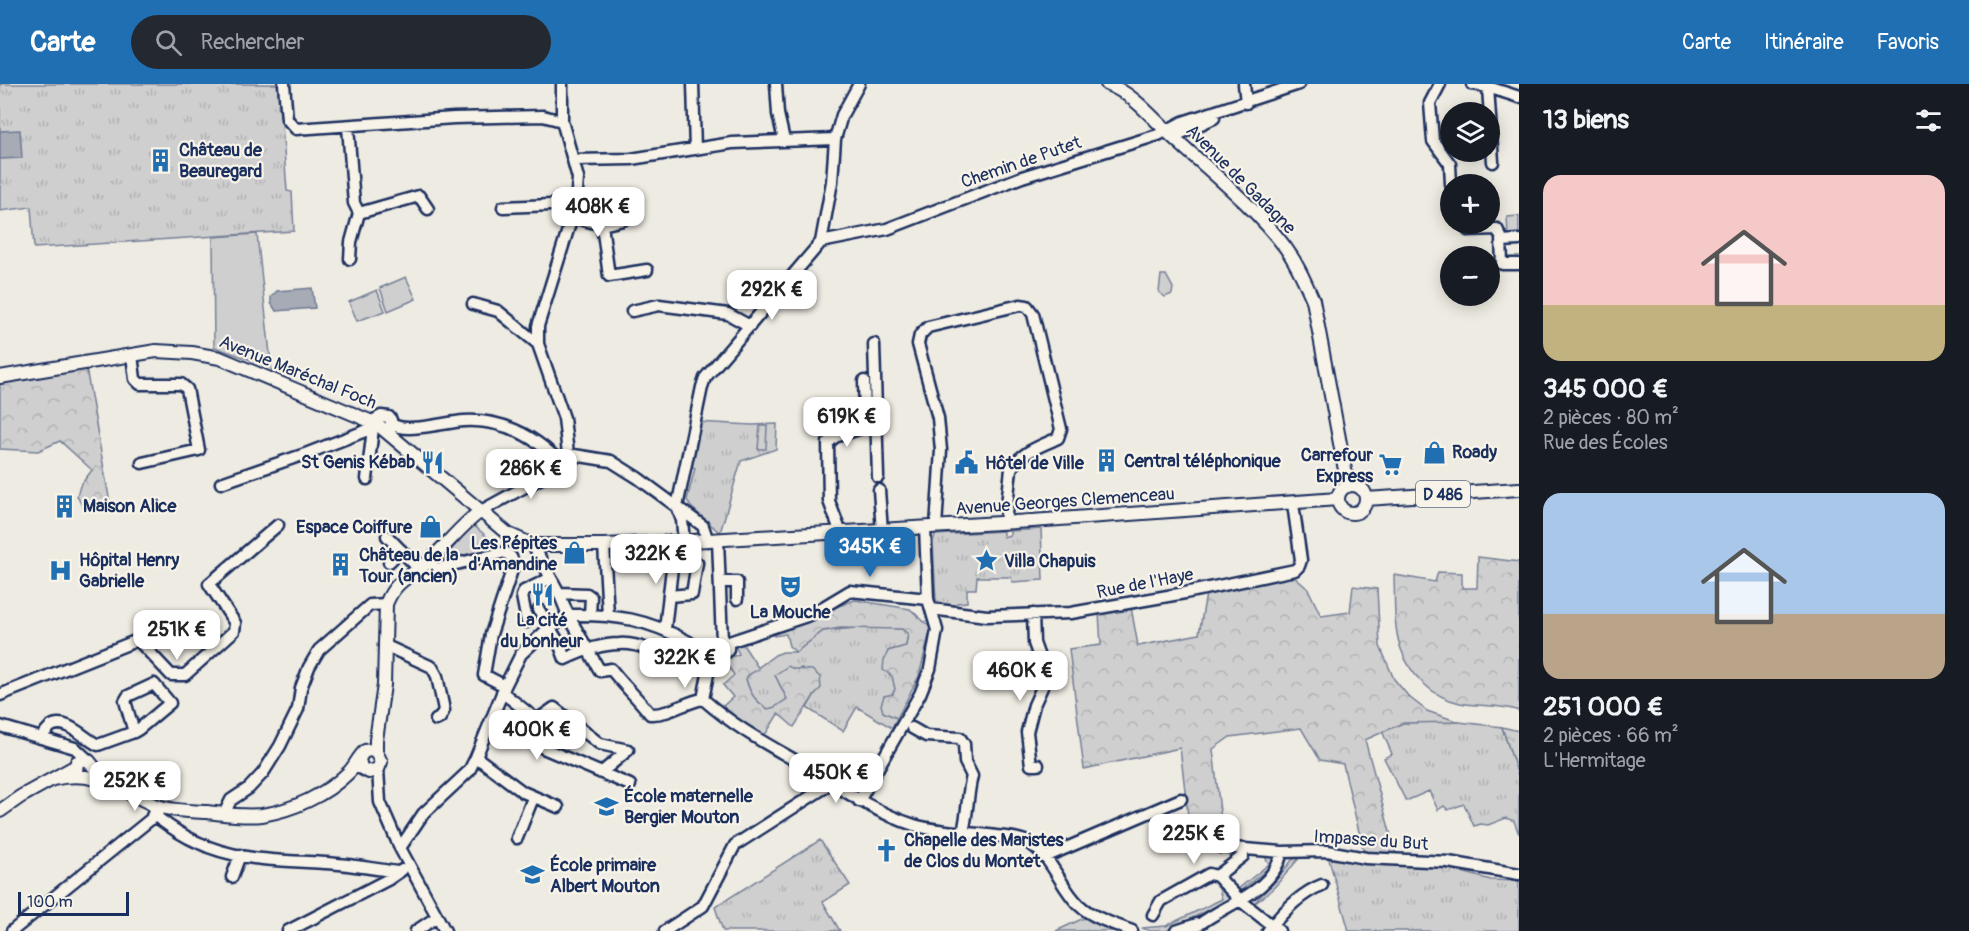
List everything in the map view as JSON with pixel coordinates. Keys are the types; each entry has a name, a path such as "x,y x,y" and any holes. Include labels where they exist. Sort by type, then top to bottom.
{"main road":[{"name":"Avenue de Gadagne","path":"1107,84 1123,87 1169,134 1263,221 1286,248 1301,273 1313,300 1319,323 1348,486"},
{"name":"Avenue Maréchal Foch","path":"0,377 156,351 213,356 374,424 390,428 481,511"},
{"path":"1348,486 1361,488 1366,499 1361,510 1354,513 1343,509 1338,500 1341,491 1348,486"},
{"name":"D 486","path":"1366,499 1519,489"},
{"name":"Avenue Georges Clemenceau","path":"481,511 508,534 533,544 604,545 882,531 1338,500"},
{"path":"0,812 20,797 53,779 83,768 156,806 253,815 286,809 315,796 369,762 384,686 386,604 391,592 402,580 424,565 464,523 481,511"}],"street":[{"path":"284,84 287,119 296,129 421,120 543,116 562,121"},
{"path":"481,511 545,476 563,458 564,418 538,344 538,326 576,204 578,178 562,121 562,84"},
{"path":"693,84 695,149"},
{"path":"776,84 778,114 784,140"},
{"path":"665,629 682,520 677,507 705,378 821,242 832,182 835,139 843,115 859,84"},
{"path":"1244,84 1246,103"},
{"name":"Chemin de Putet","path":"821,242 887,229 1023,177 1158,135 1169,134 1191,120 1230,109 1299,84"},
{"path":"1440,84 1430,103 1433,141 1450,164 1450,174"},
{"path":"1472,84 1519,97"},
{"path":"1488,87 1489,102"},
{"path":"348,127 354,203 359,213 351,242 350,259"},
{"path":"574,160 631,159 732,143 835,139"},
{"path":"359,213 419,196 428,209"},
{"path":"503,207 576,204"},
{"path":"573,217 602,225 623,220"},
{"path":"602,225 609,276 647,270"},
{"path":"1499,234 1503,264 1519,264"},
{"path":"1501,241 1519,240"},
{"path":"473,304 498,310 538,344"},
{"path":"632,311 659,305 728,314 750,326"},
{"path":"860,801 926,681 935,647 937,630 929,604 931,527 941,450 938,417 918,344 920,335 928,327 1020,305 1027,306 1033,314 1061,429 1058,438 1028,452 1011,469 1005,523"},
{"path":"874,344 878,477"},
{"path":"132,355 135,379 140,384 181,384 188,389 199,450 142,463"},
{"path":"841,533 829,501 828,443 835,437 859,429 865,418 864,381"},
{"path":"390,428 465,421 501,424 519,431 563,458 611,461 638,477 703,526 713,540 720,582 715,646 703,699"},
{"path":"220,483 308,453 374,424 368,479"},
{"path":"879,490 882,531"},
{"name":"Rue de l'Haye","path":"550,627 566,659 586,650 620,644 672,656 688,649 715,646 810,615 850,591 987,616 1071,613 1185,593 1295,570 1300,560 1293,504"},
{"path":"0,695 138,640 171,675 185,675 234,631 235,623 209,584 278,525"},
{"path":"497,554 508,534"},
{"path":"387,536 401,550 424,565 436,569 505,552 512,557 514,564 490,634 484,675 504,689 537,720 554,708 600,744 628,750 600,773"},
{"path":"533,544 586,650 600,671 611,669 650,714 676,709 703,699"},
{"path":"604,545 608,615"},
{"path":"389,562 401,550"},
{"path":"669,596 692,594 697,563 674,560"},
{"path":"527,622 522,596 524,591 550,578"},
{"path":"720,582 737,582 736,599"},
{"path":"559,594 588,594 591,597 590,614"},
{"path":"224,814 231,800 249,788 263,773 280,746 298,709 301,688 309,667 319,650 370,604 386,604"},
{"path":"539,610 550,627"},
{"path":"400,848 423,814 466,774 476,757 504,689 522,654 550,627 568,615 608,615 643,621 665,629 689,642 688,649"},
{"path":"1033,615 1034,643 1044,672 1043,685 1034,705 1027,732 1031,765 1038,765"},
{"path":"384,645 432,667 437,676 444,710 440,718 436,720"},
{"path":"40,738 51,727 58,724 76,730 98,745 134,732 170,703 154,684 128,696 125,700 134,732"},
{"path":"703,699 746,734 860,801 914,825 1020,840 1045,857 1077,903 1086,911 1132,931"},
{"path":"495,712 543,748 630,785"},
{"path":"0,726 75,748 83,768"},
{"path":"912,728 926,736 960,738 964,744 965,762 972,776 966,799 968,809 963,832"},
{"path":"476,757 533,798 558,807"},
{"path":"369,762 378,786 380,802 400,848 445,931"},
{"path":"665,931 703,906 735,845 824,788 828,782"},
{"path":"517,838 533,798"},
{"path":"1045,857 1181,799"},
{"path":"156,806 158,818 180,833 198,843 240,855 398,872"},
{"path":"12,931 151,819 156,806"},
{"name":"Impasse du But","path":"1220,847 1282,852 1327,851 1366,858 1448,862 1519,874"},
{"path":"1191,931 1200,923 1241,901 1274,873 1280,863 1282,852"},
{"path":"232,878 240,855"},
{"path":"1217,876 1243,856"},
{"path":"288,931 410,866"},
{"path":"1152,915 1161,901 1209,874 1217,876 1273,929 1276,919 1312,889 1322,885"},
{"path":"416,931 436,917"},
{"path":"1176,931 1200,923"}],"green space":[{"path":"0,84 279,84 287,191 292,192 294,231 34,248 31,207 0,211"},
{"path":"1519,216 1519,236 1508,237 1507,217"},
{"path":"257,234 272,373 249,365 251,360 214,347 213,237"},
{"path":"1161,275 1166,275 1173,288 1172,294 1165,297 1159,292"},
{"path":"406,277 416,299 388,311 380,288"},
{"path":"377,290 385,311 357,321 349,302"},
{"path":"86,368 110,503 83,508 77,496 80,486 92,470 60,441 38,451 0,449 0,383"},
{"path":"696,422 777,424 776,449 741,461 720,533 691,507 687,500 695,468 687,465"},
{"path":"760,426 767,426 766,449 758,449"},
{"path":"473,525 491,540 493,548 445,560 444,558"},
{"path":"1041,529 1043,580 1012,582 1011,577 977,577 976,589 967,589 967,602 957,603 953,608 941,606 936,600 933,542 935,535 1003,531 1003,537 1010,535 1010,531"},
{"path":"1478,557 1519,562 1519,711 1504,707 1460,703 1440,696 1423,684 1410,668 1398,640 1394,575 1435,582 1438,572 1462,573 1462,588 1477,588"},
{"path":"1293,576 1308,589 1321,616 1350,612 1353,586 1377,589 1380,646 1394,679 1409,697 1427,711 1459,722 1403,723 1365,740 1396,854 1364,853 1343,764 1320,760 1301,728 1230,737 1213,749 1223,838 1191,841 1180,748 1084,769 1069,649 1101,645 1099,613 1131,607 1138,646 1199,634 1206,594"},
{"path":"855,600 910,609 931,628 919,676 897,718 883,712 881,705 884,696 893,694 895,689 892,676 883,670 884,660 888,651 906,646 908,634 902,629 840,628 823,631 796,652 789,646 786,634 774,636 772,630"},
{"path":"868,627 902,629 908,634 906,646 888,651 895,689 883,712 897,718 892,728 857,707 843,731 807,708 815,694 802,668 775,675 787,699 775,708 768,709 751,693 746,679 748,675 775,655 783,652 796,652 823,631"},
{"path":"740,640 759,669 748,675 746,679 749,689 756,700 768,709 787,699 775,675 788,666 794,669 812,670 820,677 821,688 794,727 778,714 764,737 722,707 733,697 723,685 734,675 724,660 739,654 734,643"},
{"path":"1424,721 1502,727 1519,778 1519,834 1514,821 1506,818 1488,825 1474,826 1464,804 1448,810 1444,806 1438,810 1429,791 1406,801 1384,758 1392,754 1382,731 1403,723"},
{"path":"1502,727 1519,731 1519,778"},
{"path":"820,840 850,885 823,902 840,931 723,931 715,907"},
{"path":"1263,853 1270,855 1274,864 1241,890 1238,889 1269,864"},
{"path":"1302,855 1273,888 1253,904 1292,860"},
{"path":"1328,856 1447,868 1491,880 1519,881 1519,931 1349,931"},
{"path":"1218,886 1225,891 1228,897 1231,894 1233,896 1166,931 1150,931 1142,928 1166,926 1222,899"},
{"path":"1085,918 1115,931 1056,931"}],"shaded area":[{"path":"20,130 22,158 0,159 0,131"},
{"path":"312,288 315,308 276,311 271,303 271,297 277,291"}],"place":[{"name":"Château de Beauregard","path":"161,160"},
{"name":"Roady","path":"1434,452"},
{"name":"Central téléphonique","path":"1106,461"},
{"name":"St Genis Kébab","path":"433,462"},
{"name":"Hôtel de Ville","path":"967,463"},
{"name":"Carrefour Express","path":"1391,465"},
{"name":"Maison Alice","path":"65,506"},
{"name":"Espace Coiffure","path":"430,527"},
{"name":"Les Pépites d'Amandine","path":"575,553"},
{"name":"Villa Chapuis","path":"986,561"},
{"name":"Château de la Tour (ancien)","path":"341,565"},
{"name":"Hôpital Henry Gabrielle","path":"61,570"},
{"name":"La Mouche","path":"790,586"},
{"name":"La cité du bonheur","path":"542,594"},
{"name":"École maternelle Bergier Mouton","path":"606,806"},
{"name":"Chapelle des Maristes de Clos du Montet","path":"886,850"},
{"name":"École primaire Albert Mouton","path":"532,875"}]}
